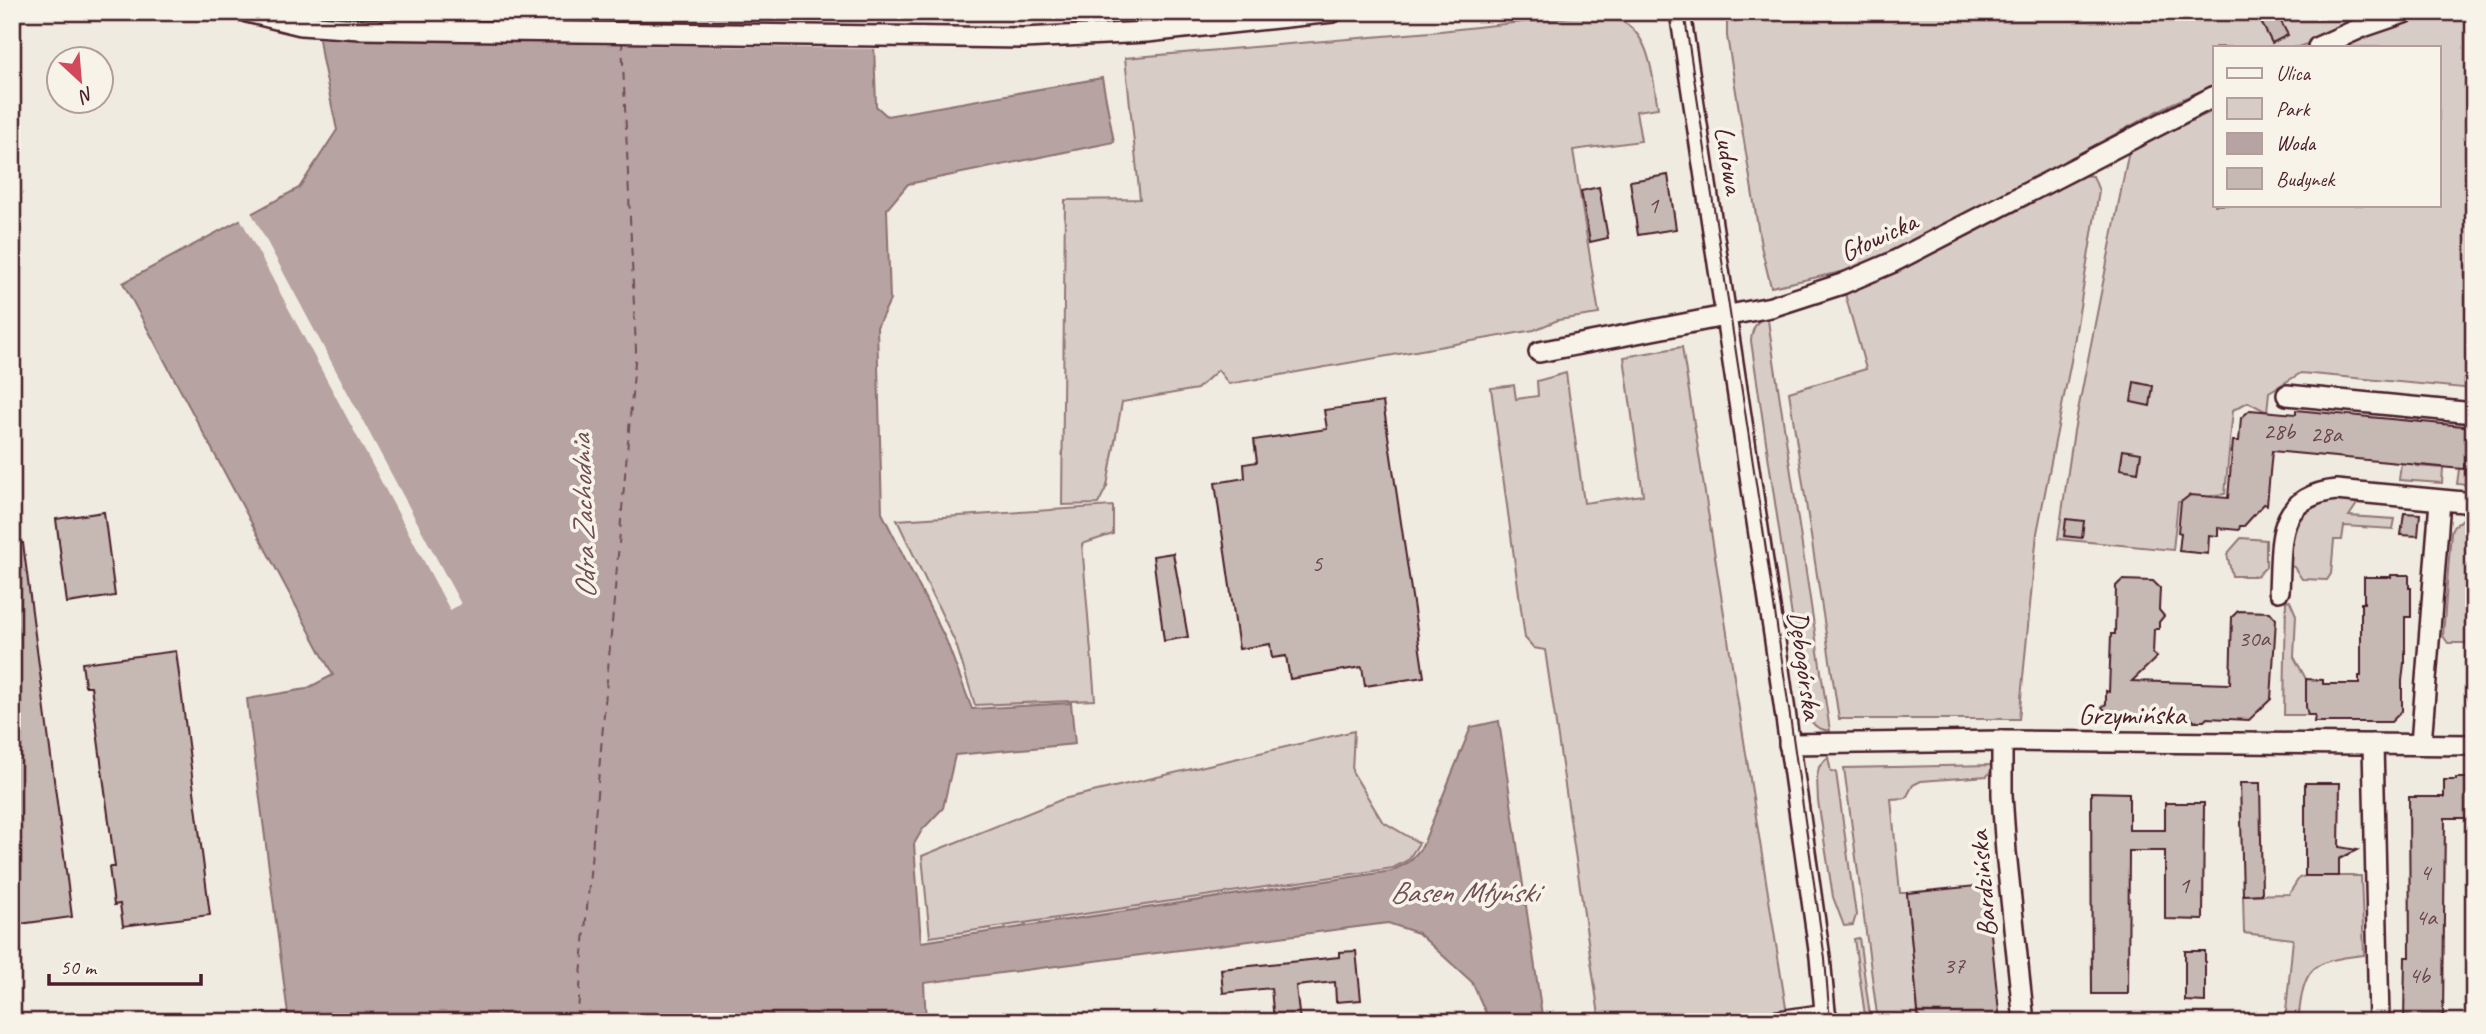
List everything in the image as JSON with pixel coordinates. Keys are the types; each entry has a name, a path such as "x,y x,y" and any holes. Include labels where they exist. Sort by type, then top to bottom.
{"street":[{"path":"247,12 309,26 390,29 1023,38 1220,26 1333,12"},
{"name":"Ludowa","path":"1680,12 1726,316"},
{"path":"2320,46 2407,12"},
{"name":"Głowicka","path":"1539,352 1799,299 1891,263 2213,97"},
{"name":"Dębogórska","path":"1726,316 1820,957 1826,1019"},
{"path":"2287,395 2474,413"},
{"path":"2279,591 2282,537 2286,522 2303,499 2320,492 2336,490 2474,503"},
{"path":"2421,744 2440,501"},
{"name":"Grzymińska","path":"1789,744 2002,741 2474,745"},
{"name":"Bardzińska","path":"2002,741 2006,852 2024,1022"},
{"path":"2373,744 2379,1022"},
{"path":"1772,1022 1826,1019"}],"green space":[{"path":"1727,12 2474,12 2474,389 2301,373 2269,392 2267,412 2248,402 2233,410 2225,494 2178,502 2173,550 2058,539 2074,431 2129,150 2213,111 2213,206 2440,206 2440,46 2314,46 2312,42 2302,46 2213,46 2213,86 2171,104 1952,223 1855,269 1771,287 1761,246 1727,36"},
{"path":"1597,14 1619,20 1638,35 1649,58 1658,108 1636,111 1641,141 1573,150 1599,314 1558,320 1534,330 1229,384 1218,370 1197,389 1122,402 1107,486 1098,504 1062,505 1065,200 1140,199 1125,58 1431,32"},
{"path":"2080,175 2093,176 2099,191 2071,361 2037,533 2019,719 1839,719 1789,392 1866,369 1845,294 1921,259"},
{"path":"1767,314 1830,731 1815,725 1806,711 1751,341 1755,326"},
{"path":"1682,347 1787,1014 1738,1022 1600,1022 1545,650 1534,648 1525,638 1491,388 1514,385 1516,399 1538,396 1537,381 1566,373 1584,503 1643,495 1624,357"},
{"path":"2407,410 2419,416 2416,466 2443,468 2442,483 2399,480"},
{"path":"2460,462 2474,463 2474,486 2457,484"},
{"path":"2326,499 2359,501 2349,516 2395,519 2393,529 2344,526 2342,540 2334,540 2331,574 2327,580 2302,579 2294,567 2288,565 2292,532 2305,512"},
{"path":"1113,506 1113,534 1082,544 1095,700 975,705 956,644 897,520"},
{"path":"2464,518 2474,518 2474,621 2471,643 2448,643 2443,636 2451,532"},
{"path":"2241,538 2266,540 2266,567 2257,576 2232,576 2227,554"},
{"path":"2286,600 2290,601 2296,615 2294,657 2306,679 2308,715 2284,715"},
{"path":"1354,731 1352,771 1382,821 1419,843 1408,860 1393,868 930,937 922,856 1063,799"},
{"path":"1828,757 1831,772 1836,772 1856,915 1853,925 1844,926 1833,897 1818,801 1819,767"},
{"path":"1992,765 1987,776 1921,781 1913,785 1906,798 1891,799 1900,893 1907,893 1919,1022 1878,1022 1844,768"},
{"path":"2361,876 2364,955 2331,960 2312,970 2303,990 2298,1022 2285,1022 2293,939 2244,933 2243,895 2289,894 2299,878"},
{"path":"1859,938 1871,1022 1866,1022 1854,939"}],"water":[{"path":"315,12 873,12 876,106 887,116 1102,78 1114,142 908,184 887,209 890,300 877,327 882,513 946,640 972,709 1071,703 1075,744 955,755 943,808 922,830 914,844 921,942 1392,871 1409,862 1422,847 1471,727 1499,721 1543,1022 1490,1022 1472,982 1418,933 1388,923 924,983 926,1022 289,1022 247,699 306,689 333,675 123,283 299,188 337,130"}],"pier":[{"path":"311,12 877,21 878,49 339,40 315,38"},
{"path":"250,210 461,604 450,610 239,216"}],"building":[{"path":"2276,12 2288,35 2272,43 2259,18"},
{"path":"1668,175 1676,229 1638,235 1630,181"},
{"path":"1599,187 1608,238 1590,242 1581,191"},
{"path":"2134,382 2153,386 2150,406 2131,402"},
{"path":"1383,402 1424,677 1365,686 1362,667 1290,679 1286,656 1272,658 1270,644 1239,649 1215,483 1245,478 1244,464 1257,462 1254,440 1327,429 1324,410"},
{"path":"2250,410 2296,414 2296,410 2474,427 2474,465 2464,464 2464,469 2272,451 2267,505 2264,504 2239,530 2218,528 2218,536 2209,535 2208,554 2179,551 2181,502 2190,495 2228,498 2233,441 2239,441 2241,418"},
{"path":"2123,450 2141,453 2138,472 2120,469"},
{"path":"104,512 115,596 67,603 56,519"},
{"path":"2404,513 2420,514 2418,536 2401,535"},
{"path":"2066,519 2084,521 2082,538 2064,536"},
{"path":"12,543 23,543 72,917 12,925"},
{"path":"1173,553 1188,637 1164,641 1153,556"},
{"path":"2409,575 2411,588 2411,617 2405,617 2402,711 2391,722 2314,722 2315,715 2308,715 2306,707 2306,679 2323,680 2323,684 2359,684 2364,577"},
{"path":"2122,580 2153,581 2160,588 2159,610 2164,616 2159,622 2159,629 2154,629 2153,654 2157,657 2132,681 2230,684 2232,617 2238,611 2270,612 2276,619 2271,699 2249,720 2207,718 2204,721 2194,721 2191,718 2144,717 2144,720 2112,719 2102,707 2106,704 2106,691 2109,692 2111,634 2115,634 2116,586"},
{"path":"176,651 210,915 123,926 120,904 114,905 109,867 115,867 91,686 85,686 82,663"},
{"path":"2474,778 2474,818 2445,818 2443,1016 2440,1016 2440,1022 2404,1022 2405,957 2410,957 2409,797 2444,797 2444,780"},
{"path":"2240,783 2260,783 2262,894 2243,895"},
{"path":"2305,783 2340,783 2339,847 2357,850 2339,859 2339,876 2305,876"},
{"path":"2091,792 2129,793 2129,830 2165,830 2165,803 2204,803 2203,920 2165,919 2165,851 2129,851 2128,994 2092,994"},
{"path":"1986,885 2000,1022 1919,1022 1907,893"},
{"path":"1356,951 1361,1000 1336,1002 1335,982 1296,986 1300,1022 1274,1022 1271,988 1223,993 1221,969 1339,957 1339,952"},
{"path":"2185,951 2205,951 2205,1002 2185,1001"}],"ferry route":[{"path":"621,12 621,25"},
{"path":"577,1022 636,350 622,41"}],"tram line":[{"path":"1684,12 1763,529 1825,959 1830,1022"}],"water label":[{"name":"Odra Zachodnia","path":"583,517"},
{"name":"Basen Młyński","path":"1464,892"}]}
